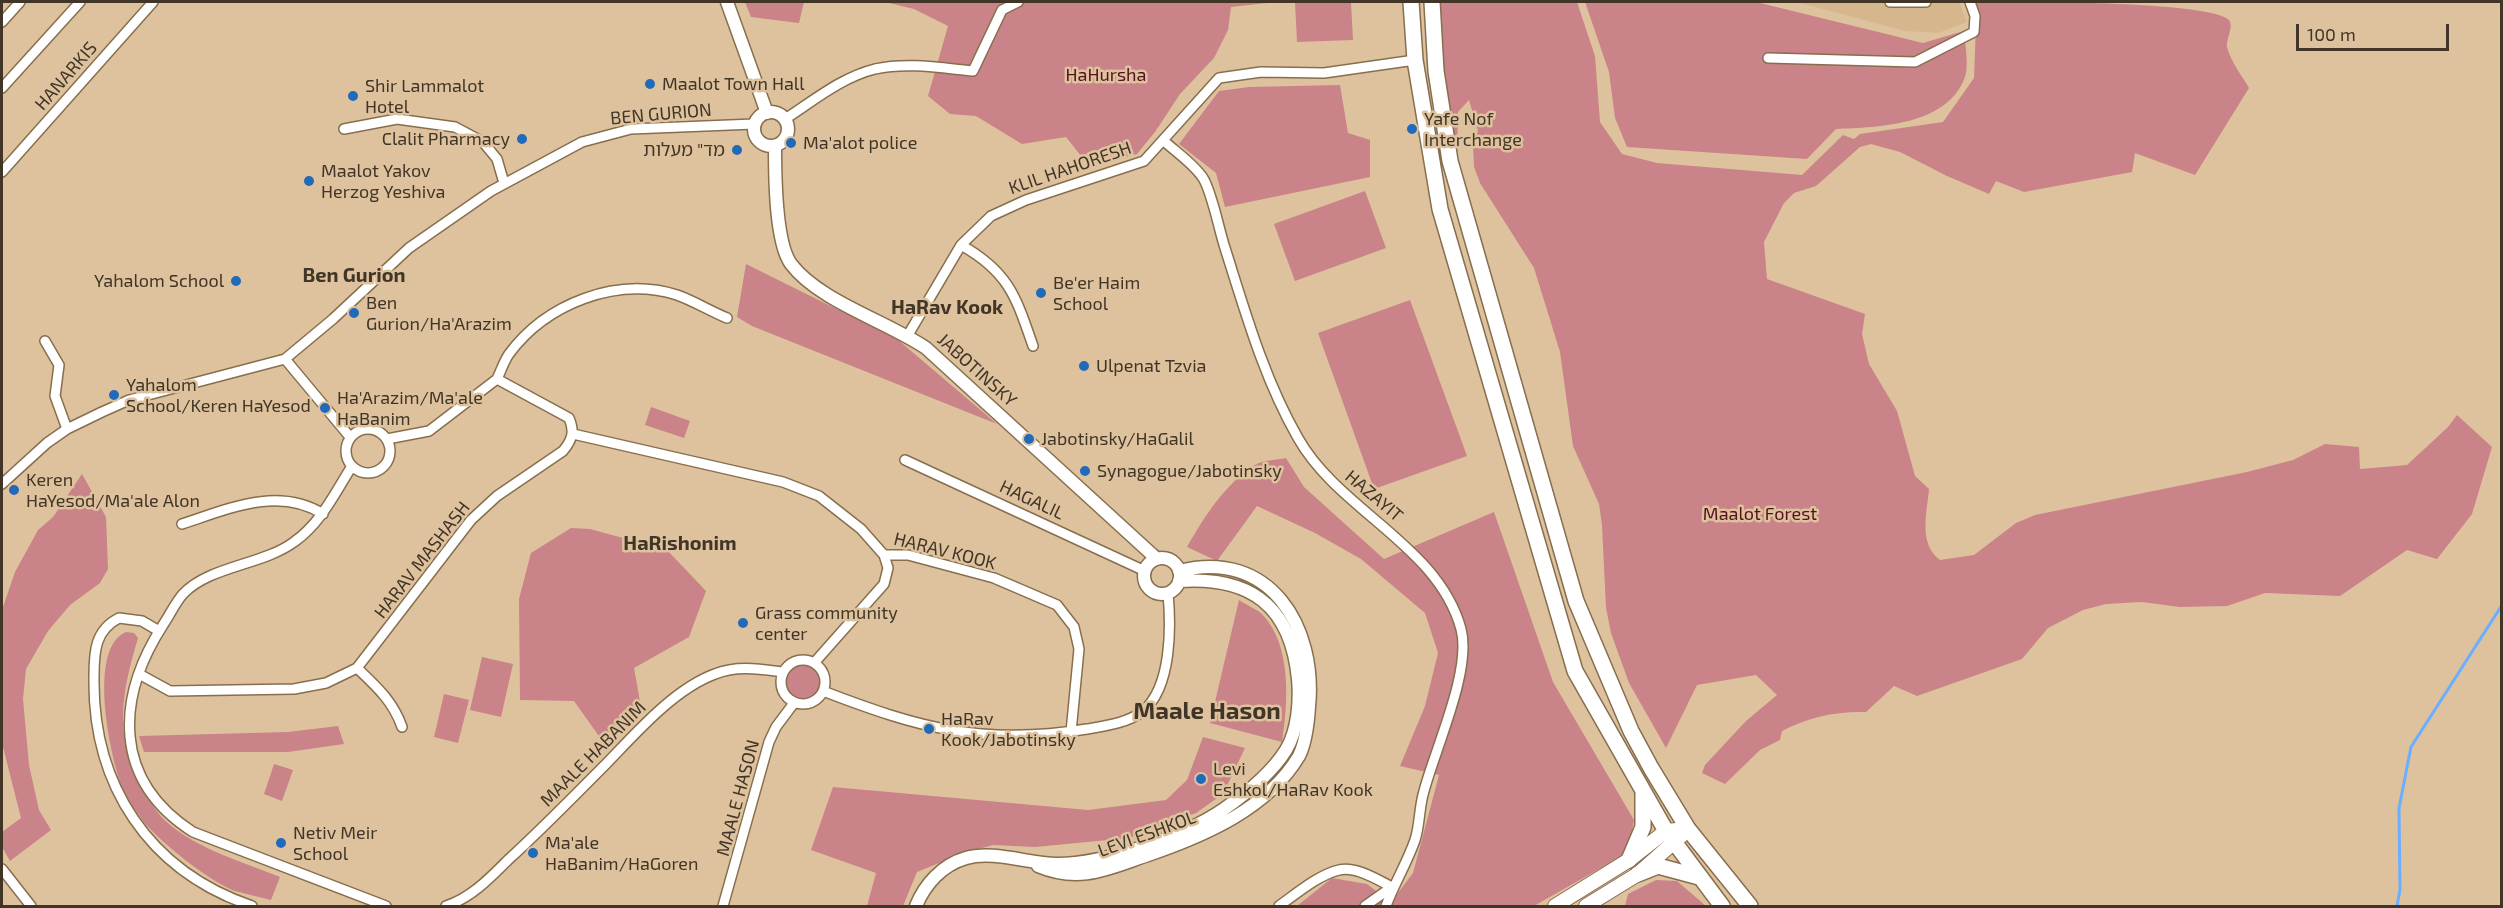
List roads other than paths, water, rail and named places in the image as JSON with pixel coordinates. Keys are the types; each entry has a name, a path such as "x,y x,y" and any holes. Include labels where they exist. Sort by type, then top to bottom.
{"highway":[{"path":"1411,2 1415,60 1440,209 1575,671 1670,837 1722,906"},
{"path":"1432,2 1436,71 1450,160 1575,601 1631,731 1688,830 1750,906"},
{"path":"1629,860 1643,827 1642,789"},
{"path":"1638,874 1658,866 1700,877"}],"main road":[{"path":"1560,905 1629,860 1670,837 1688,830"},
{"path":"1586,906 1638,874 1670,837"}],"street":[{"path":"2,22 20,2"},
{"path":"2,88 80,2"},
{"name":"HANARKIS","path":"2,172 153,2"},
{"path":"727,2 767,113"},
{"path":"785,119 841,83 874,69 906,65 973,70 1002,10 1018,2"},
{"path":"1890,2 1926,2"},
{"path":"1768,58 1915,62 1974,32 1975,16 1970,2"},
{"name":"KLIL HAHORESH","path":"908,335 961,246 991,216 1006,208 1144,161 1219,78 1261,72 1324,73 1415,60"},
{"path":"767,113 777,113 785,119 788,135 775,146 763,145 758,141 754,124 759,117 767,113"},
{"path":"344,129 397,119 455,127 483,142 497,159 504,183"},
{"name":"BEN GURION","path":"285,359 333,319 409,248 504,183 594,137 631,129 754,124"},
{"name":"HAZAYIT","path":"1164,141 1203,178 1260,354 1298,439 1326,476 1361,510 1401,540 1428,570 1451,606 1461,629 1464,653 1459,677 1426,784 1416,839 1392,887 1386,906"},
{"name":"JABOTINSKY","path":"775,146 781,231 789,262 814,287 908,335 926,348 1157,559"},
{"path":"961,246 997,271 1016,295 1033,346"},
{"path":"387,439 429,431 497,379 508,355 529,334 574,300 611,291 646,290 676,295 727,318"},
{"path":"45,341 58,365 55,396 67,429"},
{"path":"2,484 33,454 67,429 129,400 285,359 350,437"},
{"path":"497,379 569,418 573,434"},
{"path":"376,430 387,439 390,453 388,460 379,470 365,473 352,466 346,455 350,437 356,432 376,430"},
{"name":"HARAV KOOK","path":"573,434 783,482 819,496 861,529 884,555 908,555 994,578 1057,605 1074,627 1078,649 1071,732"},
{"name":"HARAV MASHASH","path":"139,674 170,691 294,689 326,683 357,668 471,520 497,496 562,452 570,443 573,434"},
{"name":"HAGALIL","path":"905,460 1145,571"},
{"path":"352,466 323,514 294,543 196,583 182,595 159,631 139,674 128,729 131,752 149,790 178,823 193,832 386,906"},
{"path":"182,524 254,501 269,500 303,504 323,514"},
{"path":"814,663 884,584 888,568 884,555"},
{"path":"824,691 876,711 960,734 1017,735 1071,732 1122,722 1144,710 1156,690 1166,665 1170,638 1168,593 1179,576 1168,559 1157,559 1145,571 1145,582 1152,591 1168,593"},
{"name":"LEVI ESHKOL","path":"916,906 923,890 945,868 968,858 1028,862 1058,874 1077,876 1098,872 1194,839 1255,803 1279,783 1300,754 1308,722 1309,662 1298,624 1278,594 1257,578 1233,571 1196,567 1179,576"},
{"path":"159,631 142,621 119,618 103,629 97,641 94,653 95,701 104,761 126,810 151,842 186,871 215,890 252,906"},
{"path":"807,660 814,663 825,678 824,691 808,704 794,703 783,693 781,686 783,672 793,662 807,660"},
{"path":"357,668 397,711 402,727"},
{"name":"MAALE HABANIM","path":"446,906 473,892 540,831 650,719 698,682 734,669 756,668 783,672"},
{"name":"MAALE HASON","path":"723,906 769,742 776,727 794,703"},
{"path":"2,869 31,906"},
{"path":"1279,906 1305,887 1340,869 1368,875 1392,887"},
{"name":"HAZAYIT","path":"1365,906 1392,887"}],"waterway":[{"path":"2397,906 2400,890 2399,808 2411,747 2502,605"}],"place":[{"name":"Maalot Town Hall","path":"650,84"},
{"name":"Shir Lammalot Hotel","path":"353,96"},
{"name":"Yafe Nof Interchange","path":"1412,129"},
{"name":"Clalit Pharmacy","path":"522,139"},
{"name":"Ma'alot police","path":"791,143"},
{"name":"מד\" מעלות","path":"737,150"},
{"name":"Maalot Yakov Herzog Yeshiva","path":"309,181"},
{"name":"Yahalom School","path":"236,281"},
{"name":"Be'er Haim School","path":"1041,293"},
{"name":"Ben Gurion/Ha'Arazim","path":"354,313"},
{"name":"Ulpenat Tzvia","path":"1084,366"},
{"name":"Yahalom School/Keren HaYesod","path":"114,395"},
{"name":"Ha'Arazim/Ma'ale HaBanim","path":"325,408"},
{"name":"Jabotinsky/HaGalil","path":"1029,439"},
{"name":"Synagogue/Jabotinsky","path":"1085,471"},
{"name":"Keren HaYesod/Ma'ale Alon","path":"14,490"},
{"name":"Grass community center","path":"743,623"},
{"name":"HaRav Kook/Jabotinsky","path":"929,729"},
{"name":"Levi Eshkol/HaRav Kook","path":"1201,779"},
{"name":"Netiv Meir School","path":"281,843"},
{"name":"Ma'ale HaBanim/HaGoren","path":"533,853"}],"district":[{"name":"Ben Gurion","path":"354,275"},
{"name":"HaRav Kook","path":"947,307"},
{"name":"HaRishonim","path":"680,543"},
{"name":"Maale Hason","path":"1207,711"}],"park label":[{"name":"HaHursha","path":"1106,75"},
{"name":"Maalot Forest","path":"1760,514"}]}
